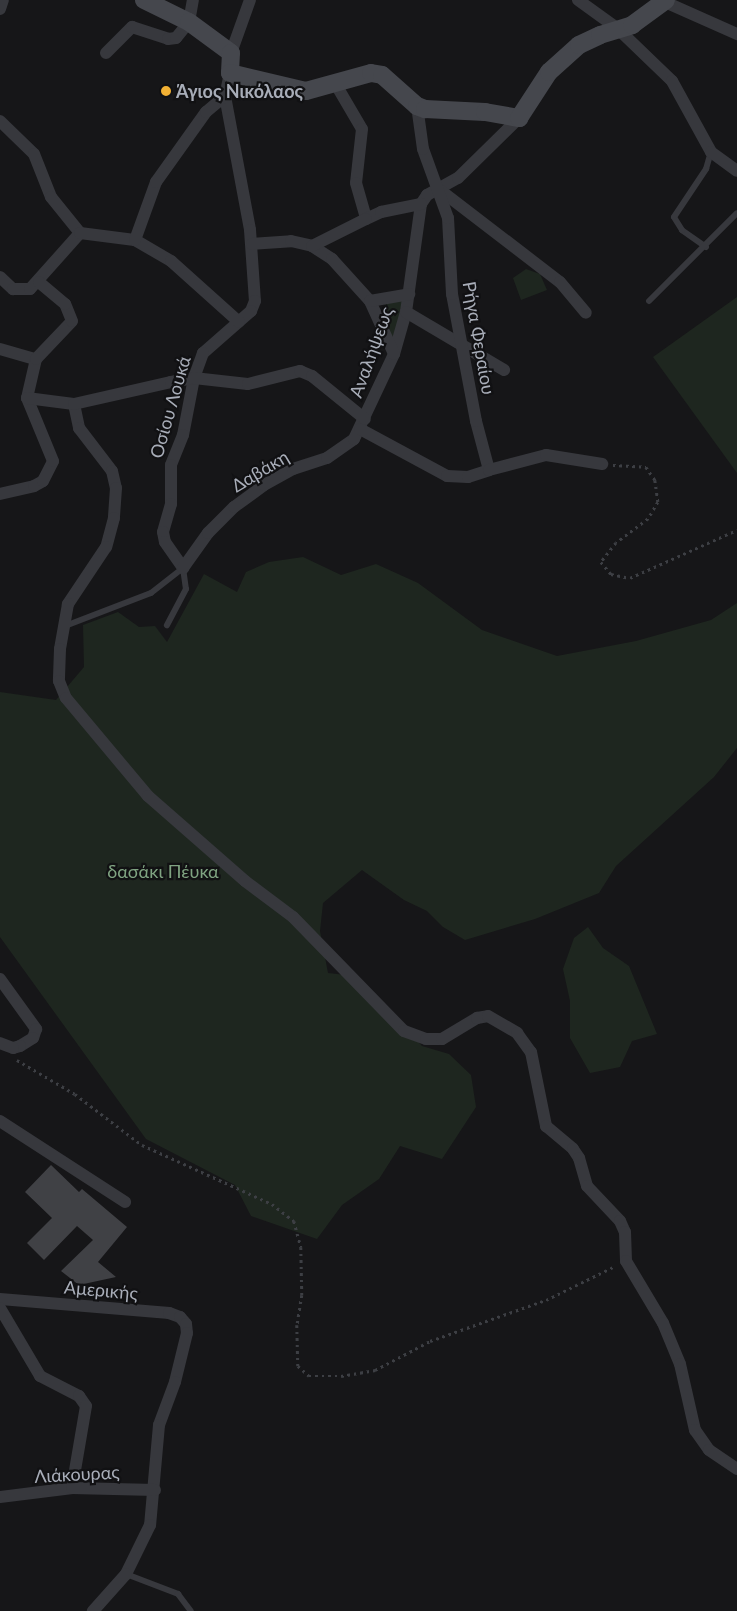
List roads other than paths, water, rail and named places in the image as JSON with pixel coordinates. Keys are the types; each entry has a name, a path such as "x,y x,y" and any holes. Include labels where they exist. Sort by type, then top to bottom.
{"main road":[{"path":"144,0 189,22 231,53 230,73 306,91 371,73 382,75 417,106 519,118 549,72 579,46 650,14 665,0"}],"street":[{"path":"0,9 3,0"},
{"path":"106,53 132,27 171,40 181,35 189,22 193,0"},
{"path":"231,53 250,0"},
{"path":"578,0 618,30 672,81 711,152 737,171"},
{"path":"665,0 737,34"},
{"path":"135,240 156,182 206,112 225,96 230,73"},
{"path":"335,83 362,130 356,182 366,218"},
{"name":"Οσίου Λουκά","path":"183,568 165,542 163,532 171,504 171,465 183,435 194,378 203,353 251,311 256,301 252,244 225,96"},
{"name":"Ρήγα Φεραίου","path":"417,106 423,149 440,190 448,218 452,294 464,348 476,420 489,470"},
{"path":"0,108 1,122 34,154 51,196 80,233 135,240 171,261 239,322"},
{"path":"312,246 366,218 420,204 427,195 440,190 498,141 519,118"},
{"path":"440,190 560,282 586,313"},
{"name":"Αναλήψεως","path":"27,398 74,404 194,378 248,384 300,371 312,376 363,424 394,354 406,312 420,204"},
{"path":"0,277 21,292 39,282 80,233"},
{"path":"252,244 291,241 312,246 354,279 370,301 394,354"},
{"path":"0,494 34,486 43,481 53,461 27,398 36,359 72,321 65,304 39,282"},
{"path":"370,301 409,294"},
{"path":"406,312 504,370"},
{"path":"0,349 36,359"},
{"path":"74,404 79,428 112,471 116,488 114,518 106,547 75,590 68,604 60,649 59,681 66,698 148,796 245,880 293,917 404,1031 426,1038 442,1039 478,1018 488,1016 517,1034 531,1052 546,1126 573,1149 579,1158 588,1186 620,1221 625,1232 626,1261 672,1343 695,1430 709,1450 737,1468"},
{"path":"363,424 426,467 447,476 468,477 546,455 602,464"},
{"name":"Δαβάκη","path":"183,568 208,532 234,507 293,468 340,451 363,424"},
{"path":"0,979 36,1029 32,1038 20,1046 1,1044"},
{"path":"0,1121 125,1202"},
{"name":"Αμερικής","path":"0,1299 170,1313 180,1317 187,1333 175,1382 159,1425 155,1490"},
{"path":"0,1308 40,1376 79,1396 86,1406 72,1488"},
{"name":"Λιάκουρας","path":"0,1497 72,1488 155,1490"},
{"path":"94,1611 126,1574 150,1525 155,1490"}],"lane":[{"path":"706,247 682,230 674,217 706,169 711,152"},
{"path":"649,301 706,247 737,213"},
{"path":"168,625 186,589 183,568"},
{"path":"65,626 151,594 183,568"},
{"path":"126,1574 178,1594 192,1611"}],"place":[{"name":"Άγιος Νικόλαος","path":"166,91"}],"park label":[{"name":"δασάκι Πέυκα","path":"163,871"}]}
